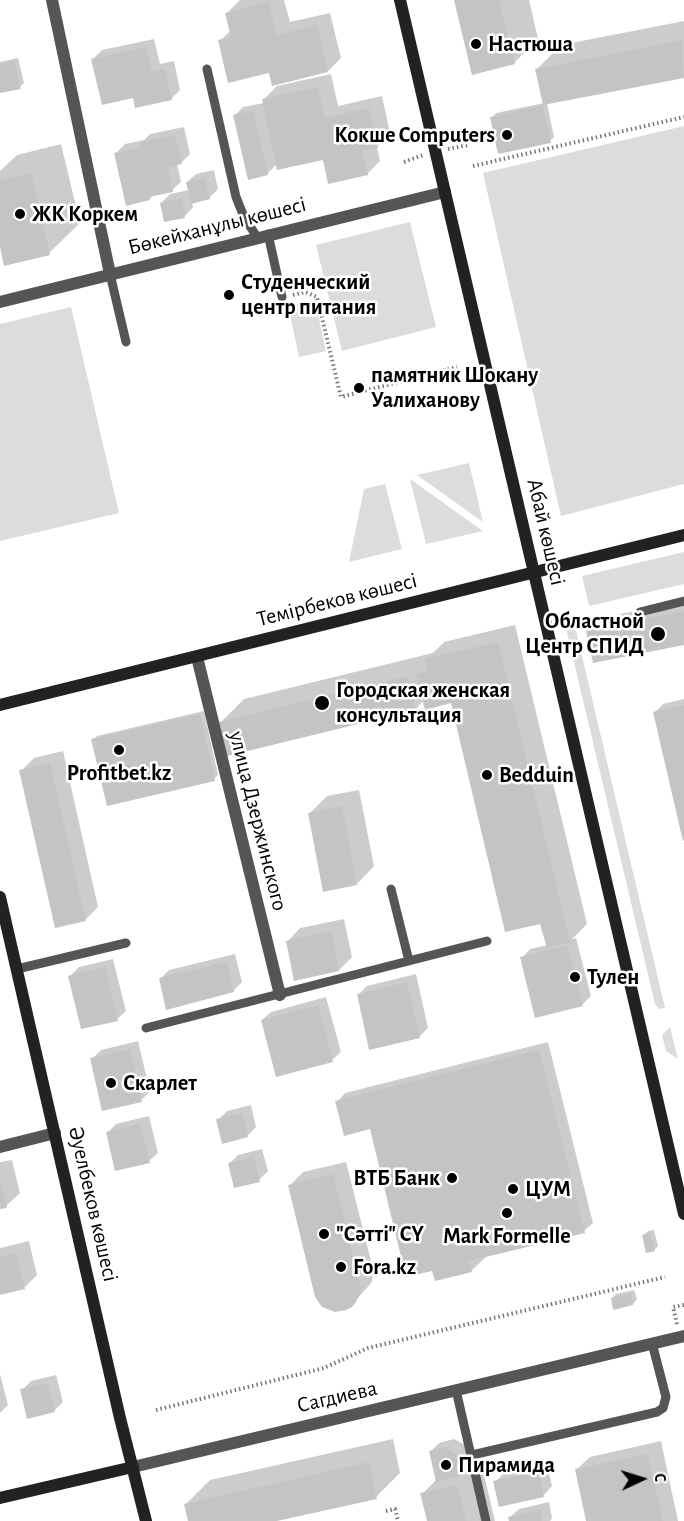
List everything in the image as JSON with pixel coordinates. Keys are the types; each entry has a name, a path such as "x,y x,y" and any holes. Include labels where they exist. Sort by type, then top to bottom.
{"street":[{"path":"52,0 110,274"},
{"name":"Абай көшесі","path":"400,0 684,1214"},
{"name":"Бөкейханұлы көшесі","path":"0,302 445,192"},
{"name":"Темірбеков көшесі","path":"0,705 684,535"},
{"name":"улица Дзержинского","path":"197,657 280,995"},
{"name":"Әуелбеков көшесі","path":"0,897 146,1521"},
{"path":"0,1148 55,1133"},
{"name":"Сагдиева","path":"0,1498 684,1336"}],"lane":[{"path":"207,69 236,196 244,217 262,236 282,297"},
{"path":"110,274 126,342"},
{"path":"640,612 684,601"},
{"path":"391,889 409,962"},
{"path":"146,1028 487,941"},
{"path":"17,969 126,943"},
{"path":"472,1455 657,1412 663,1408 666,1397 652,1343"},
{"path":"456,1390 486,1521"}],"path":[{"path":"473,166 684,117"},
{"path":"450,149 468,145"},
{"path":"404,162 420,156"},
{"path":"282,297 305,292 317,297 341,397 457,367"},
{"path":"156,1410 324,1368 368,1348 665,1277"},
{"path":"386,1511 395,1509 398,1521"}],"shaded area":[{"path":"684,126 684,484 561,516 483,173"},
{"path":"410,222 436,327 342,351 316,245"},
{"path":"315,300 326,351 299,357 288,306"},
{"path":"71,307 119,513 0,541 0,324"},
{"path":"469,463 483,522 417,475"},
{"path":"410,479 483,531 426,544"},
{"path":"385,484 402,549 349,562 364,489"},
{"path":"684,552 684,584 589,606 582,576"},
{"path":"573,618 665,1008 659,1009 655,1004 564,620"},
{"path":"670,1027 678,1059 666,1051 662,1035"}],"building":[{"path":"454,0 499,0 515,64 472,75"},
{"path":"269,2 277,35 317,25 328,72 272,86 269,73 228,83 218,40 231,37 225,13"},
{"path":"682,40 684,78 543,105 535,69"},
{"path":"146,47 151,72 165,69 172,100 135,108 133,98 102,105 91,59"},
{"path":"14,61 21,89 0,93 0,64"},
{"path":"318,87 325,118 369,108 378,148 362,151 368,175 328,184 323,160 277,170 262,99"},
{"path":"543,105 551,143 498,154 490,117"},
{"path":"253,111 268,175 248,180 233,115"},
{"path":"175,135 182,164 168,167 173,192 149,197 150,200 126,206 114,153 141,147 140,142"},
{"name":"ЖК Коркем","path":"31,173 50,255 4,266 0,247 0,181"},
{"path":"205,178 210,199 191,204 186,182"},
{"path":"181,198 185,218 164,222 160,203"},
{"path":"684,611 684,645 593,663 586,631"},
{"path":"498,642 570,942 547,948 540,924 505,932 451,703 425,710 416,674 428,671 425,659"},
{"path":"408,676 416,710 227,756 219,722"},
{"path":"684,705 684,840 683,841 653,712"},
{"path":"200,714 215,781 107,806 91,739"},
{"path":"50,763 86,921 55,928 19,770"},
{"path":"342,806 357,885 323,892 308,813"},
{"path":"331,931 339,971 294,981 286,941"},
{"path":"567,945 583,1006 535,1018 520,957"},
{"path":"227,962 234,992 166,1010 159,978"},
{"path":"105,967 118,1021 81,1029 68,976"},
{"path":"407,982 420,1038 369,1050 357,994"},
{"path":"318,1005 333,1062 276,1077 261,1020"},
{"path":"130,1049 142,1102 102,1111 90,1058"},
{"name":"ЦУМ","path":"539,1050 585,1233 469,1261 472,1272 435,1281 432,1271 406,1277 370,1129 344,1136 335,1101"},
{"path":"242,1113 248,1137 222,1144 216,1119"},
{"path":"140,1124 150,1163 115,1171 106,1132"},
{"path":"254,1157 260,1182 234,1188 228,1163"},
{"name":"\"Сәтті\" СY","path":"333,1174 361,1290 352,1307 335,1312 322,1307 315,1297 288,1185"},
{"path":"0,1182 7,1208 0,1209"},
{"path":"650,1233 655,1251 646,1253 642,1235"},
{"path":"16,1253 25,1289 0,1295 0,1257"},
{"path":"631,1293 633,1305 613,1310 611,1298"},
{"path":"48,1383 55,1412 27,1419 20,1389"},
{"name":"Пирамида","path":"444,1447 457,1454 462,1475 436,1482 429,1451"},
{"path":"648,1454 663,1521 586,1521 575,1469"},
{"path":"369,1462 377,1499 277,1521 188,1521 184,1504"},
{"path":"538,1471 544,1497 499,1507 493,1481"},
{"path":"457,1485 466,1521 427,1521 420,1493"},
{"path":"540,1510 542,1521 509,1521 508,1517"}],"place":[{"name":"Настюша","path":"476,44"},
{"name":"Кокше Computers","path":"507,135"},
{"name":"ЖК Коркем","path":"20,214"},
{"name":"Студенческий центр питания","path":"229,295"},
{"name":"памятник Шокану Уалиханову","path":"359,388"},
{"name":"Областной Центр СПИД","path":"658,634"},
{"name":"Городская женская консультация","path":"322,703"},
{"name":"Profitbet.kz","path":"119,750"},
{"name":"Bedduin","path":"487,775"},
{"name":"Тулен","path":"575,977"},
{"name":"Скарлет","path":"111,1083"},
{"name":"ВТБ Банк","path":"452,1178"},
{"name":"ЦУМ","path":"513,1189"},
{"name":"Mark Formelle","path":"507,1213"},
{"name":"\"Сәтті\" СY","path":"324,1234"},
{"name":"Fora.kz","path":"341,1267"},
{"name":"Пирамида","path":"446,1465"}]}
